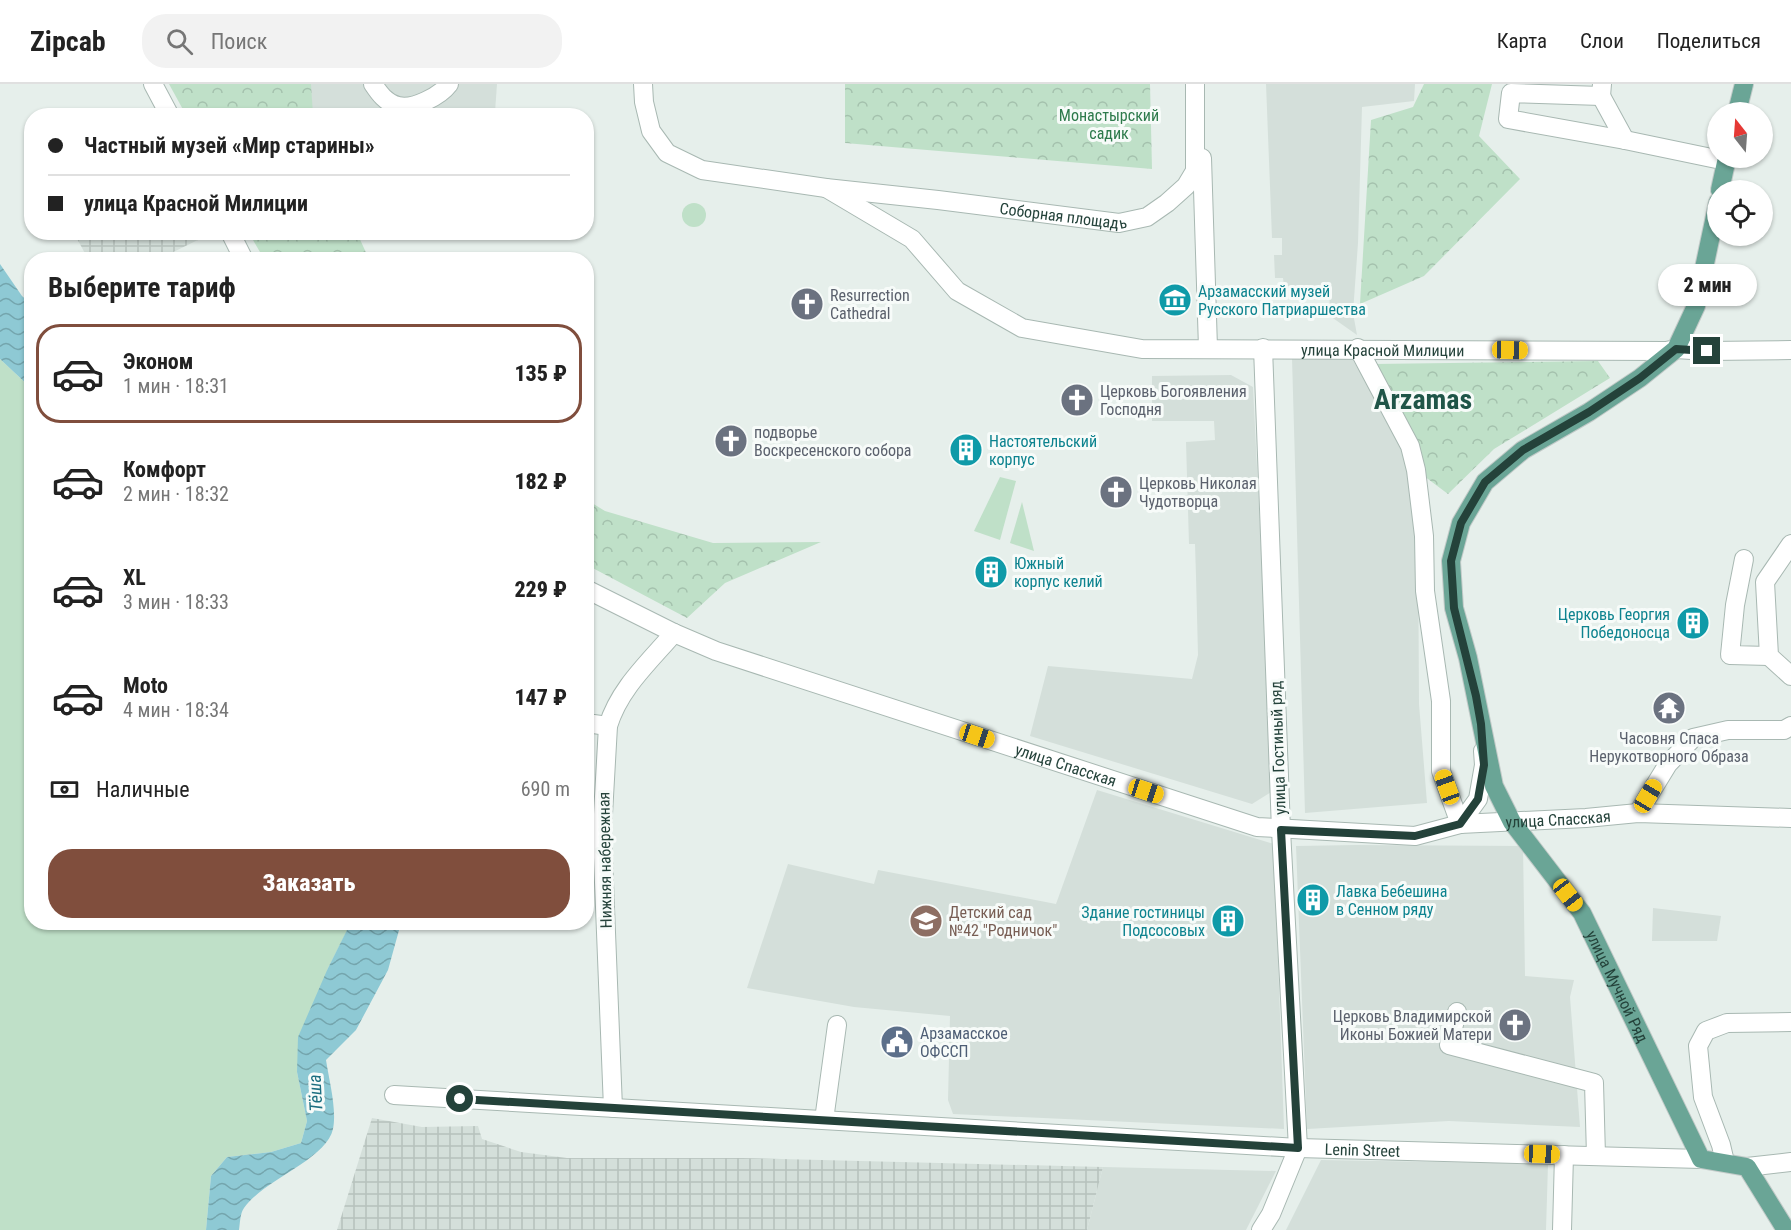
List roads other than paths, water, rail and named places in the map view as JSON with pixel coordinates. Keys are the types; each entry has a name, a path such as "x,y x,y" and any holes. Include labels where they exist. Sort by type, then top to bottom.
{"main road":[{"path":"1740,102 1744,84"},
{"path":"1676,349 1696,306 1709,246"},
{"name":"улица Мучной Ряд","path":"1676,349 1640,378 1589,412 1523,450 1485,482 1461,523 1451,561 1454,608 1468,658 1494,786 1512,822 1582,913 1701,1159"},
{"name":"Lenin Street","path":"1701,1159 1747,1167"},
{"path":"1747,1167 1786,1230"}],"street":[{"path":"153,84 166,108"},
{"path":"373,84 381,97 399,106 417,104 442,93 449,84"},
{"name":"Соборная площадь","path":"643,84 644,102 651,131 667,153 702,170 826,188 1119,223 1147,217 1186,186 1195,171 1195,84"},
{"path":"1200,84 1208,348"},
{"path":"1624,140 1602,90 1511,93 1508,119 1707,155"},
{"name":"Соборная площадь","path":"826,188 912,239 957,291 1022,328 1142,349 1263,348"},
{"name":"улица Красной Милиции","path":"1263,348 1791,350"},
{"name":"улица Гостиный ряд","path":"1263,348 1281,830 1298,1148"},
{"path":"1358,348 1410,446 1416,470 1424,536 1425,591 1441,701 1441,771 1460,824"},
{"path":"1769,656 1765,582 1791,544"},
{"path":"1744,560 1735,605 1730,655 1769,656 1791,676"},
{"name":"улица Спасская","path":"594,593 716,651 1257,827 1415,836 1460,824 1638,813 1791,818"},
{"name":"Нижняя набережная","path":"614,1108 602,832 608,726 613,710 626,689 674,633"},
{"path":"594,724 608,726"},
{"name":"улица Мучной Ряд","path":"1460,824 1478,799 1484,765 1481,724"},
{"path":"1638,813 1668,764 1693,738 1728,730 1784,730 1791,726"},
{"path":"1457,1012 1449,1045 1594,1083 1596,1156"},
{"path":"1725,1162 1721,1144 1703,1096 1698,1046 1706,1031 1727,1023 1791,1022"},
{"path":"824,1120 837,1025"},
{"name":"Lenin Street","path":"394,1095 1298,1148 1701,1159"},
{"path":"1261,1230 1271,1214 1298,1148"},
{"path":"1562,1230 1564,1155"},
{"name":"Lenin Street","path":"1747,1167 1791,1162"}],"water":[{"path":"0,264 24,298 24,381 0,359"},
{"name":"Тёша","path":"347,930 399,930 388,970 356,1030 326,1060 334,1113 333,1129 328,1140 307,1160 253,1198 243,1210 239,1230 206,1230 211,1176 227,1157 271,1152 301,1143 307,1121 297,1072 298,1037"}],"place":[{"name":"Арзамасский музей Русского Патриаршества","path":"1175,300"},
{"name":"Resurrection Cathedral","path":"807,304"},
{"name":"Церковь Богоявления Господня","path":"1077,400"},
{"name":"подворье Воскресенского собора","path":"731,441"},
{"name":"Настоятельский корпус","path":"966,450"},
{"name":"Церковь Николая Чудотворца","path":"1116,492"},
{"name":"Южный корпус келий","path":"991,572"},
{"name":"Церковь Георгия Победоносца","path":"1693,623"},
{"name":"Часовня Спаса Нерукотворного Образа","path":"1669,708"},
{"name":"Лавка Бебешина в Сенном ряду","path":"1313,900"},
{"name":"Детский сад №42 \"Родничок\"","path":"926,921"},
{"name":"Здание гостиницы Подсосовых","path":"1228,921"},
{"name":"Церковь Владимирской Иконы Божией Матери","path":"1515,1025"},
{"name":"Арзамасское ОФССП","path":"897,1042"}],"district":[{"name":"Arzamas","path":"1423,399"}],"park label":[{"name":"Монастырский садик","path":"1109,124"}]}
